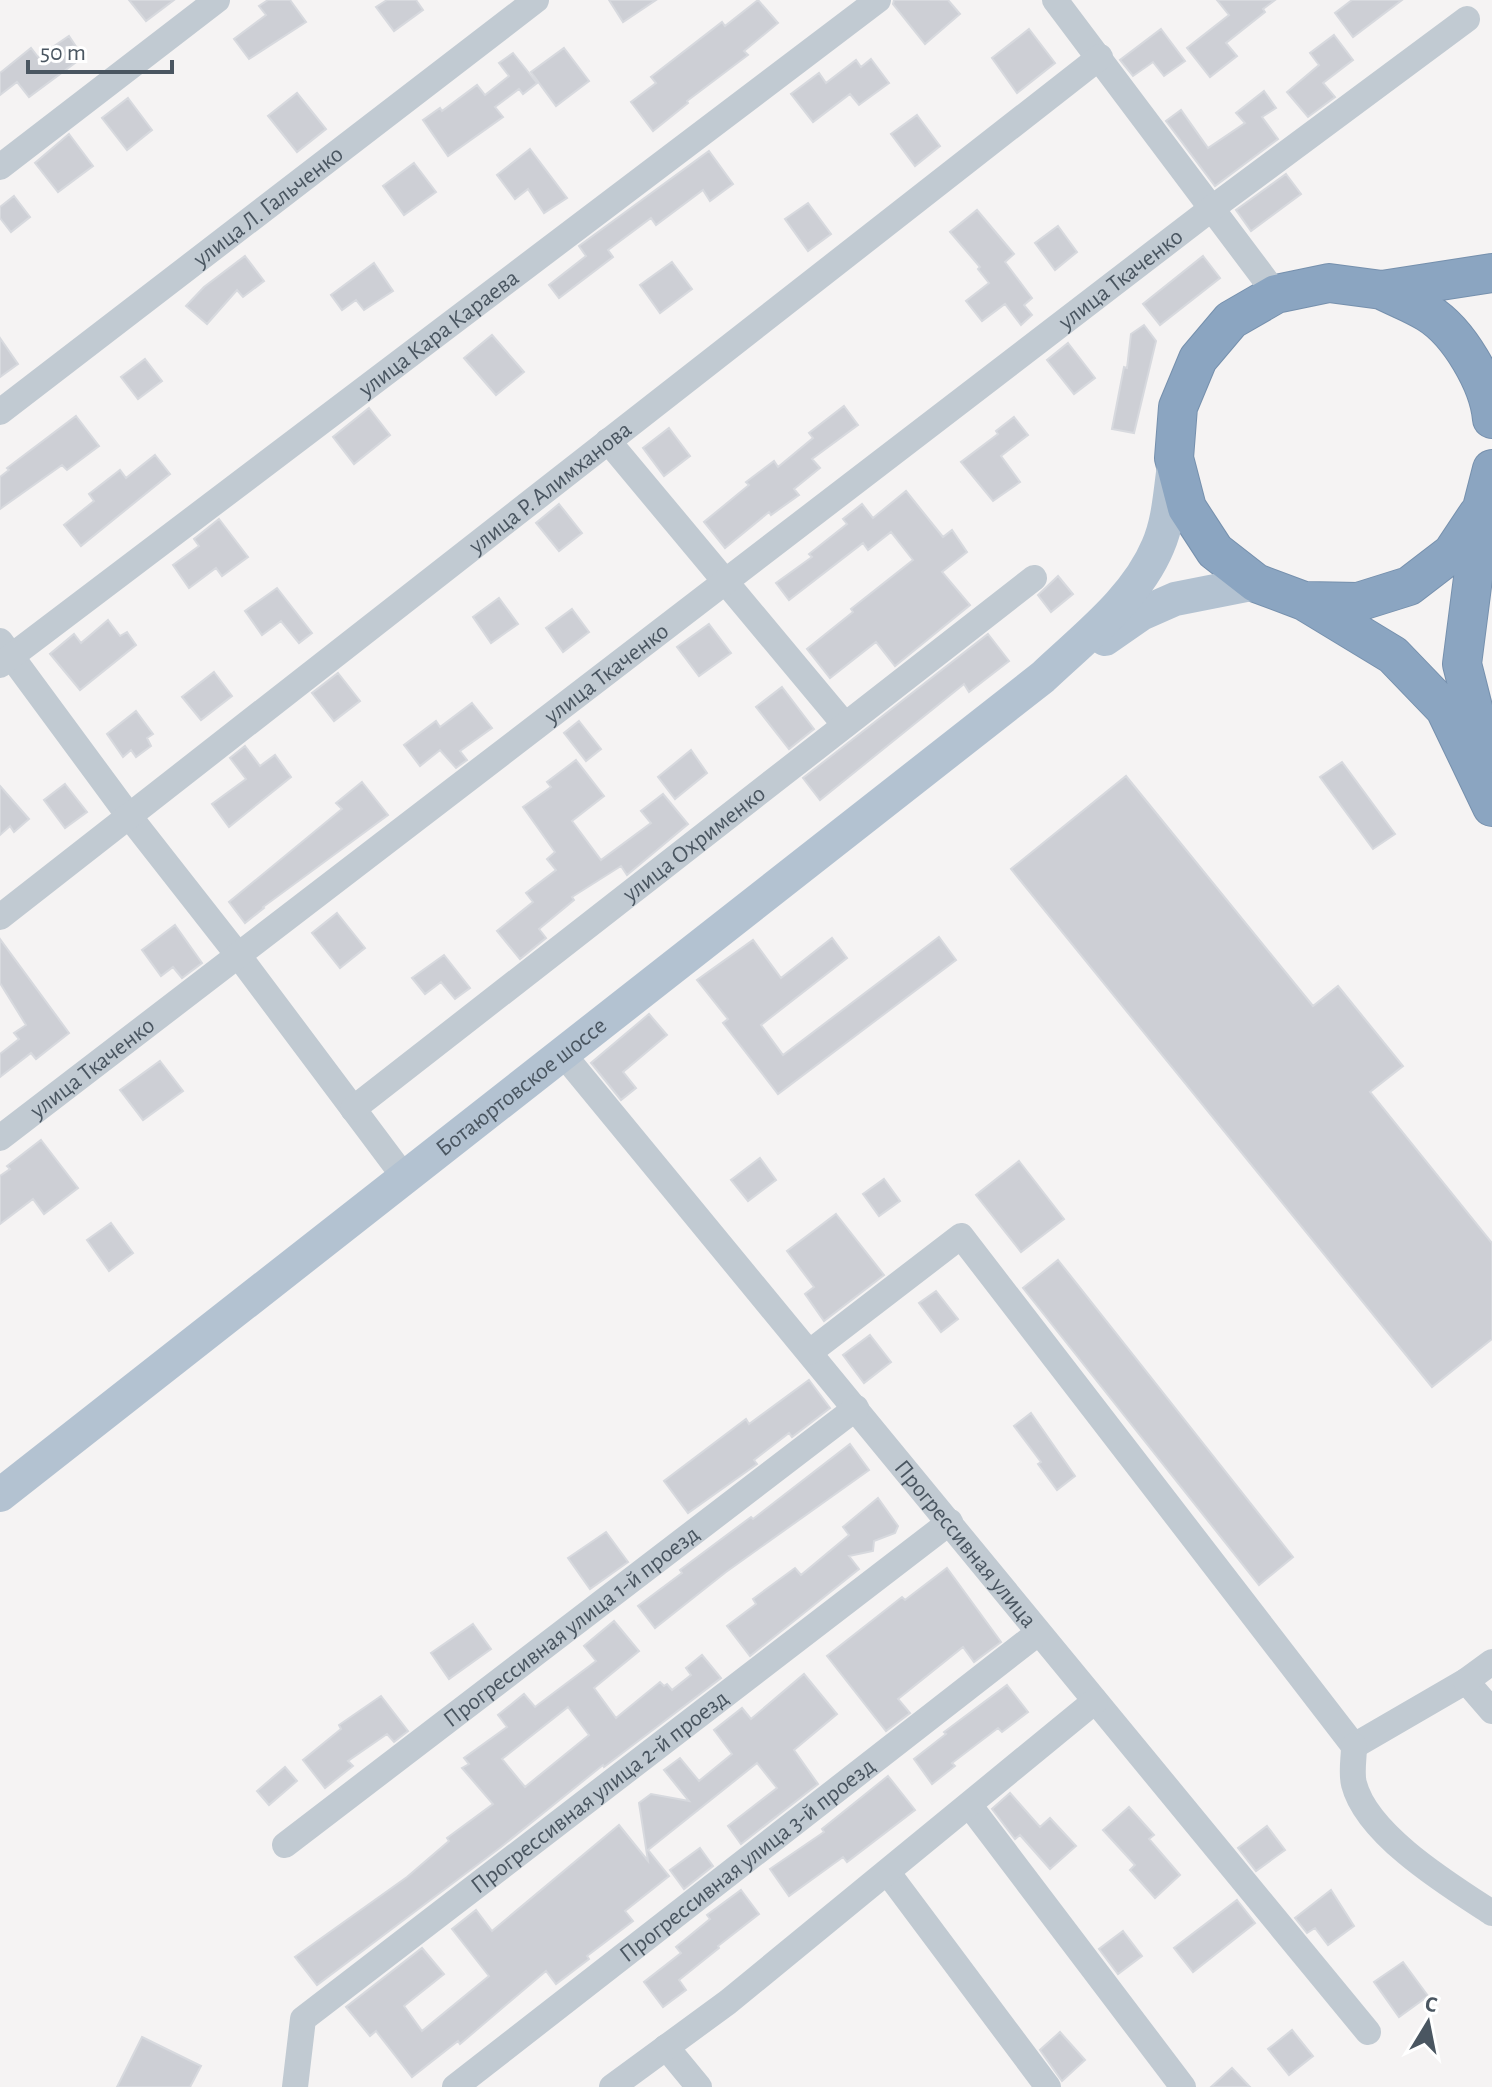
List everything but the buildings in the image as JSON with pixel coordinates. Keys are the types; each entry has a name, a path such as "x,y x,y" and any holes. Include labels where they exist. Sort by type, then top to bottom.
{"highway":[{"path":"1492,273 1382,290 1329,283 1276,294 1231,320 1198,359 1178,407 1174,458 1187,508 1215,551 1256,583 1304,601 1393,655 1445,709 1492,807"},
{"path":"1382,290 1431,314 1468,354 1490,403 1492,419"},
{"path":"1492,469 1482,508 1462,664 1492,785"},
{"path":"1304,601 1358,602 1409,586 1452,553 1482,508"}],"main road":[{"path":"1043,677 1139,581 1159,544 1168,508 1174,458"},
{"path":"1043,677 1141,614 1175,599 1256,583"},
{"name":"Ботаюртовское шоссе","path":"0,1495 1043,677"}],"street":[{"path":"0,167 217,0"},
{"name":"улица Л. Гальченко","path":"0,412 536,0"},
{"name":"улица Кара Караева","path":"4,654 878,0"},
{"path":"1055,0 1276,294"},
{"name":"улица Ткаченко","path":"0,1138 1211,209 1467,19"},
{"name":"улица Р. Алимханова","path":"0,917 1100,57"},
{"path":"608,441 845,725"},
{"name":"улица Охрименко","path":"353,1109 1034,578"},
{"path":"4,654 238,955 405,1178"},
{"name":"Прогрессивная улица","path":"563,1054 1368,2032"},
{"path":"810,1352 961,1236 1354,1746 1354,1784 1375,1825 1444,1882 1492,1913"},
{"name":"Прогрессивная улица 1-й проезд","path":"285,1845 856,1408"},
{"name":"Прогрессивная улица 2-й проезд","path":"295,2087 303,2019 950,1522"},
{"name":"Прогрессивная улица 3-й проезд","path":"455,2087 1038,1633"},
{"path":"1354,1746 1466,1681 1492,1662"},
{"path":"1466,1681 1492,1711"},
{"path":"612,2087 728,2002 1095,1701"},
{"path":"970,1806 1183,2087"},
{"path":"888,1873 1048,2087"},
{"path":"666,2047 699,2087"}]}
